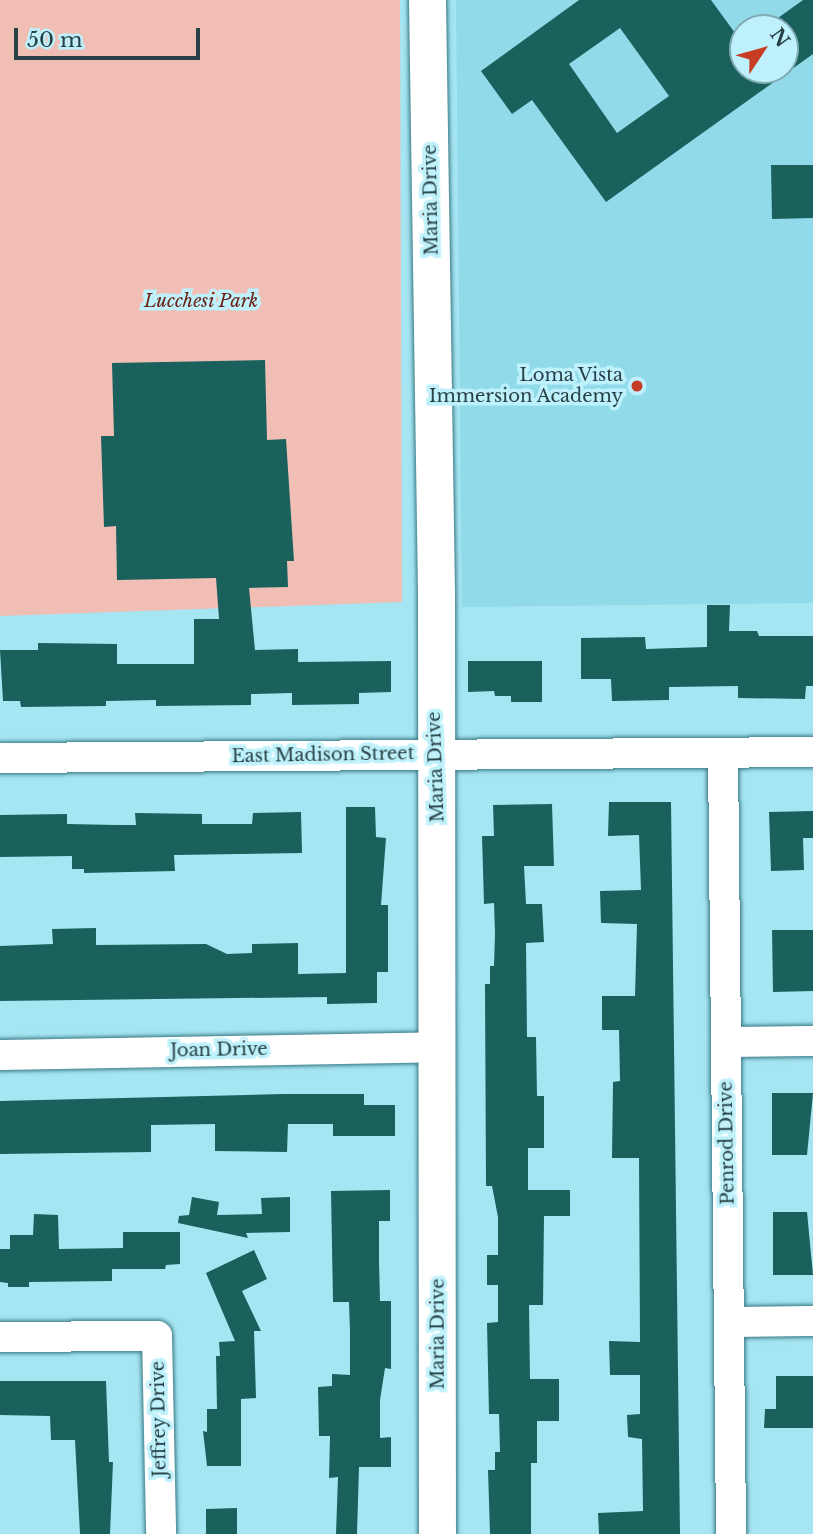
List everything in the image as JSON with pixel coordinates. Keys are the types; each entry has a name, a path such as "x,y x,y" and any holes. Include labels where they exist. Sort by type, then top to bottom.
{"street":[{"name":"Maria Drive","path":"427,0 439,1046 437,1534"},
{"name":"East Madison Street","path":"0,758 813,752"},
{"name":"Penrod Drive","path":"723,753 731,1534"},
{"path":"726,1042 813,1041"},
{"name":"Joan Drive","path":"0,1055 439,1046"},
{"path":"729,1322 813,1321"},
{"name":"Jeffrey Drive","path":"0,1337 157,1336 161,1534"}],"shaded area":[{"name":"Loma Vista Immersion Academy","path":"456,0 813,0 813,603 462,607"}],"green space":[{"name":"Lucchesi Park","path":"0,0 400,0 402,602 0,616"}],"building":[{"path":"579,0 711,0 729,25 729,84 771,84 606,202 532,100 512,114 481,71","holes":["620,28 669,96 617,133 569,64"]},
{"path":"803,0 813,0 813,54 799,64 799,14 784,14"},
{"path":"771,165 813,165 813,218 772,219"},
{"path":"265,360 267,440 286,439 294,561 287,561 288,587 249,588 255,650 298,649 298,662 391,661 391,692 359,693 359,704 292,705 292,693 251,694 251,705 156,706 156,700 106,701 106,706 21,707 20,701 3,701 0,650 38,650 38,643 117,644 117,664 194,664 194,619 219,619 216,578 117,580 116,526 104,527 101,436 114,436 112,363"},
{"path":"707,605 730,605 729,631 757,631 759,636 813,636 813,686 806,686 805,699 738,698 738,686 669,687 669,700 612,701 611,679 581,679 581,638 645,637 646,649 707,647"},
{"path":"468,661 542,661 542,702 511,702 511,696 495,696 494,691 468,692"},
{"path":"609,802 671,802 680,1534 599,1534 598,1513 643,1511 642,1439 628,1437 627,1415 640,1414 640,1375 610,1375 609,1341 640,1342 639,1158 612,1158 613,1082 620,1081 619,1030 602,1030 602,996 635,996 637,924 601,923 600,891 641,890 639,835 608,836"},
{"path":"552,804 554,866 524,866 526,904 542,904 544,942 526,943 527,1037 536,1037 537,1096 544,1096 544,1148 528,1148 528,1190 570,1190 570,1216 544,1216 543,1305 529,1305 530,1379 559,1379 559,1421 537,1421 537,1463 531,1463 531,1534 490,1534 488,1470 495,1470 495,1452 500,1452 499,1414 489,1414 487,1323 498,1322 498,1285 487,1285 487,1255 498,1255 498,1217 492,1186 486,1186 485,984 490,984 490,966 494,966 495,933 494,903 484,904 482,836 494,836 493,805"},
{"path":"346,807 375,807 376,837 386,838 381,905 388,905 388,972 377,972 377,1003 327,1004 327,997 0,1001 0,946 53,944 52,929 96,928 96,945 206,944 227,954 252,953 252,944 298,943 298,974 346,973"},
{"path":"813,811 813,838 803,838 804,870 771,871 769,812"},
{"path":"301,812 302,853 174,855 175,871 84,873 84,869 72,869 72,856 0,857 0,815 67,814 67,824 136,825 135,813 202,814 202,824 252,824 253,813"},
{"path":"772,930 813,930 813,991 773,992"},
{"path":"772,1093 813,1093 807,1155 772,1155"},
{"path":"364,1094 364,1105 395,1105 395,1136 333,1136 333,1124 288,1124 287,1152 215,1151 215,1124 151,1125 151,1152 0,1154 0,1101"},
{"path":"390,1190 390,1221 379,1221 379,1261 380,1301 391,1301 391,1369 385,1368 380,1400 380,1438 391,1437 391,1467 359,1467 357,1534 336,1534 338,1477 329,1478 330,1436 319,1436 318,1387 332,1386 332,1374 350,1375 350,1332 349,1302 333,1302 331,1191"},
{"path":"192,1197 219,1202 217,1215 262,1214 261,1198 290,1197 290,1232 246,1233 248,1238 178,1223 179,1216 189,1215"},
{"path":"773,1212 807,1212 813,1275 773,1275"},
{"path":"34,1214 58,1215 59,1249 123,1248 123,1232 180,1232 180,1264 166,1265 165,1269 112,1269 112,1281 29,1282 29,1287 8,1287 8,1283 0,1282 0,1249 10,1249 10,1235 33,1235"},
{"path":"254,1250 267,1279 242,1291 261,1331 254,1331 256,1398 241,1399 241,1466 207,1466 203,1431 207,1432 207,1409 217,1409 216,1356 220,1356 219,1342 235,1341 206,1273"},
{"path":"776,1376 813,1376 813,1428 764,1428 765,1409 776,1409"},
{"path":"0,1381 106,1381 109,1462 113,1462 110,1534 80,1534 75,1440 51,1440 50,1416 0,1415"},
{"path":"237,1508 237,1534 206,1534 206,1509"}],"place":[{"name":"Loma Vista Immersion Academy","path":"637,386"}]}
